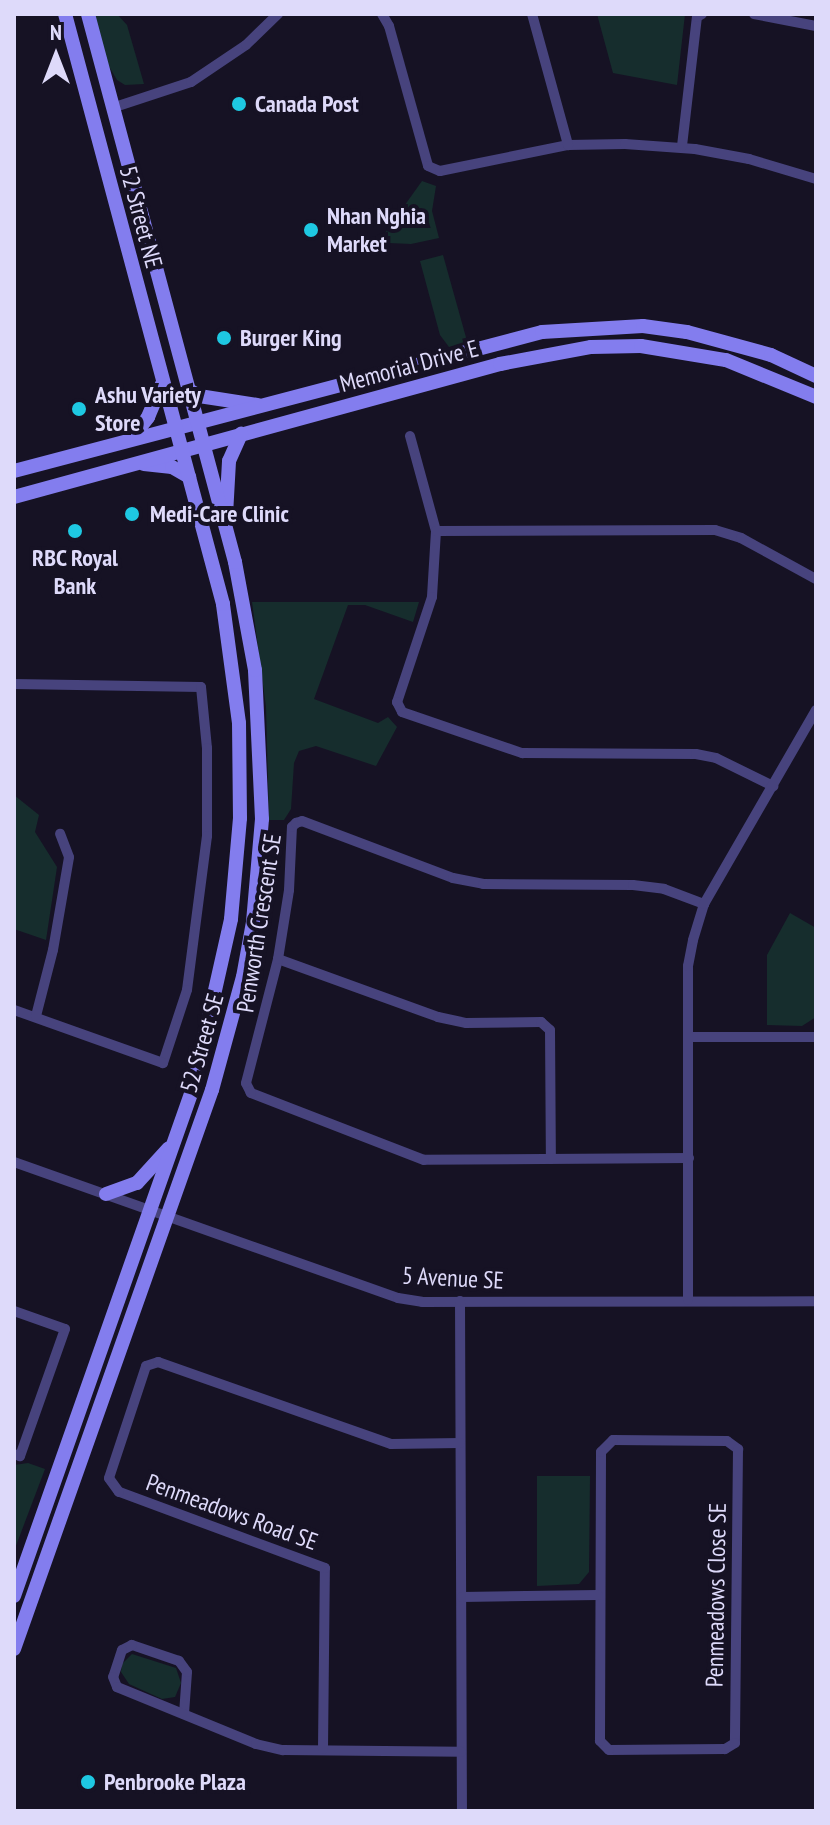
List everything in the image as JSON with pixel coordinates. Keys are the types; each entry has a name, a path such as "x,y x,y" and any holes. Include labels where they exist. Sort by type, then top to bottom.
{"main road":[{"name":"52 Street NE","path":"65,14 162,384 177,430"},
{"name":"52 Street NE","path":"88,14 197,424"},
{"path":"91,114 115,107"},
{"name":"Memorial Drive E","path":"14,471 131,439 177,430 497,342 590,327 643,326 687,332 771,355 816,376"},
{"name":"Memorial Drive E","path":"14,497 500,364 591,347 641,346 726,360 816,397"},
{"path":"131,439 148,417 162,384"},
{"path":"189,390 199,396 264,406"},
{"name":"52 Street SE","path":"14,1649 212,1090 236,1003 253,922 260,861 262,762 255,670 225,523 197,424"},
{"name":"52 Street SE","path":"14,1596 193,1088 221,974 234,890 240,818 239,737 233,670 223,604 177,430"},
{"path":"225,523 229,461 241,434"},
{"path":"134,463 166,465 189,477"},
{"path":"106,1194 137,1183 174,1142"}],"street":[{"path":"115,107 191,82 246,45 278,14"},
{"path":"382,14 389,26 428,166 440,171 568,145 682,146 749,159 816,179"},
{"path":"532,14 568,145"},
{"path":"682,146 697,17 702,14"},
{"path":"754,14 816,26"},
{"path":"410,436 436,531 432,597 397,702 402,712 497,747 522,753 696,754 716,758 773,786"},
{"path":"436,531 715,530 741,538 816,579"},
{"path":"14,684 201,687 207,748 207,836 187,990 163,1063 14,1010"},
{"path":"688,1300 688,966 704,904 812,725 816,710"},
{"name":"Penworth Crescent SE","path":"689,1158 424,1160 251,1093 246,1083 278,959 289,890 292,827 302,821 453,878 483,884 633,885 664,889 704,904"},
{"path":"36,1016 53,950 69,857 60,834"},
{"path":"278,959 438,1017 466,1023 541,1022 550,1030 551,1159"},
{"path":"688,1037 816,1037"},
{"name":"5 Avenue SE","path":"14,1162 398,1298 460,1301 816,1301"},
{"path":"460,1301 462,1811"},
{"path":"14,1311 65,1329 20,1456 14,1454"},
{"name":"Penmeadows Road SE","path":"323,1749 325,1568 119,1492 109,1478 146,1366 158,1362 391,1444 460,1443"},
{"name":"Penmeadows Close SE","path":"613,1440 727,1441 738,1449 735,1743 725,1749 609,1750 600,1741 598,1595 601,1452 613,1440"},
{"path":"462,1597 598,1595"},
{"path":"184,1714 187,1672 179,1661 132,1645 122,1650 113,1677 117,1687 256,1744 283,1750 461,1752"}],"green space":[{"path":"94,14 117,14 127,25 144,84 125,85 117,80 107,63"},
{"path":"597,14 685,14 677,85 613,73"},
{"path":"422,181 436,186 432,211 439,238 411,244 389,243 382,237"},
{"path":"443,255 467,341 449,347 440,335 420,261"},
{"path":"252,602 419,602 413,622 365,605 348,605 314,699 378,723 388,717 397,727 376,766 316,746 299,751 294,763 291,809 284,820 269,820 266,707"},
{"path":"14,795 39,815 35,832 57,867 46,940 14,929"},
{"path":"790,913 816,928 816,1017 802,1026 767,1025 767,955"},
{"path":"28,1463 45,1469 14,1551 14,1465"},
{"path":"537,1476 590,1476 589,1572 579,1584 537,1586"},
{"path":"132,1654 176,1668 181,1683 175,1697 162,1699 129,1684 121,1672 122,1664"}],"place":[{"name":"Canada Post","path":"239,104"},
{"name":"Nhan Nghia Market","path":"311,230"},
{"name":"Burger King","path":"224,338"},
{"name":"Ashu Variety Store","path":"79,409"},
{"name":"Medi-Care Clinic","path":"132,514"},
{"name":"RBC Royal Bank","path":"75,531"},
{"name":"Penbrooke Plaza","path":"88,1782"}]}
